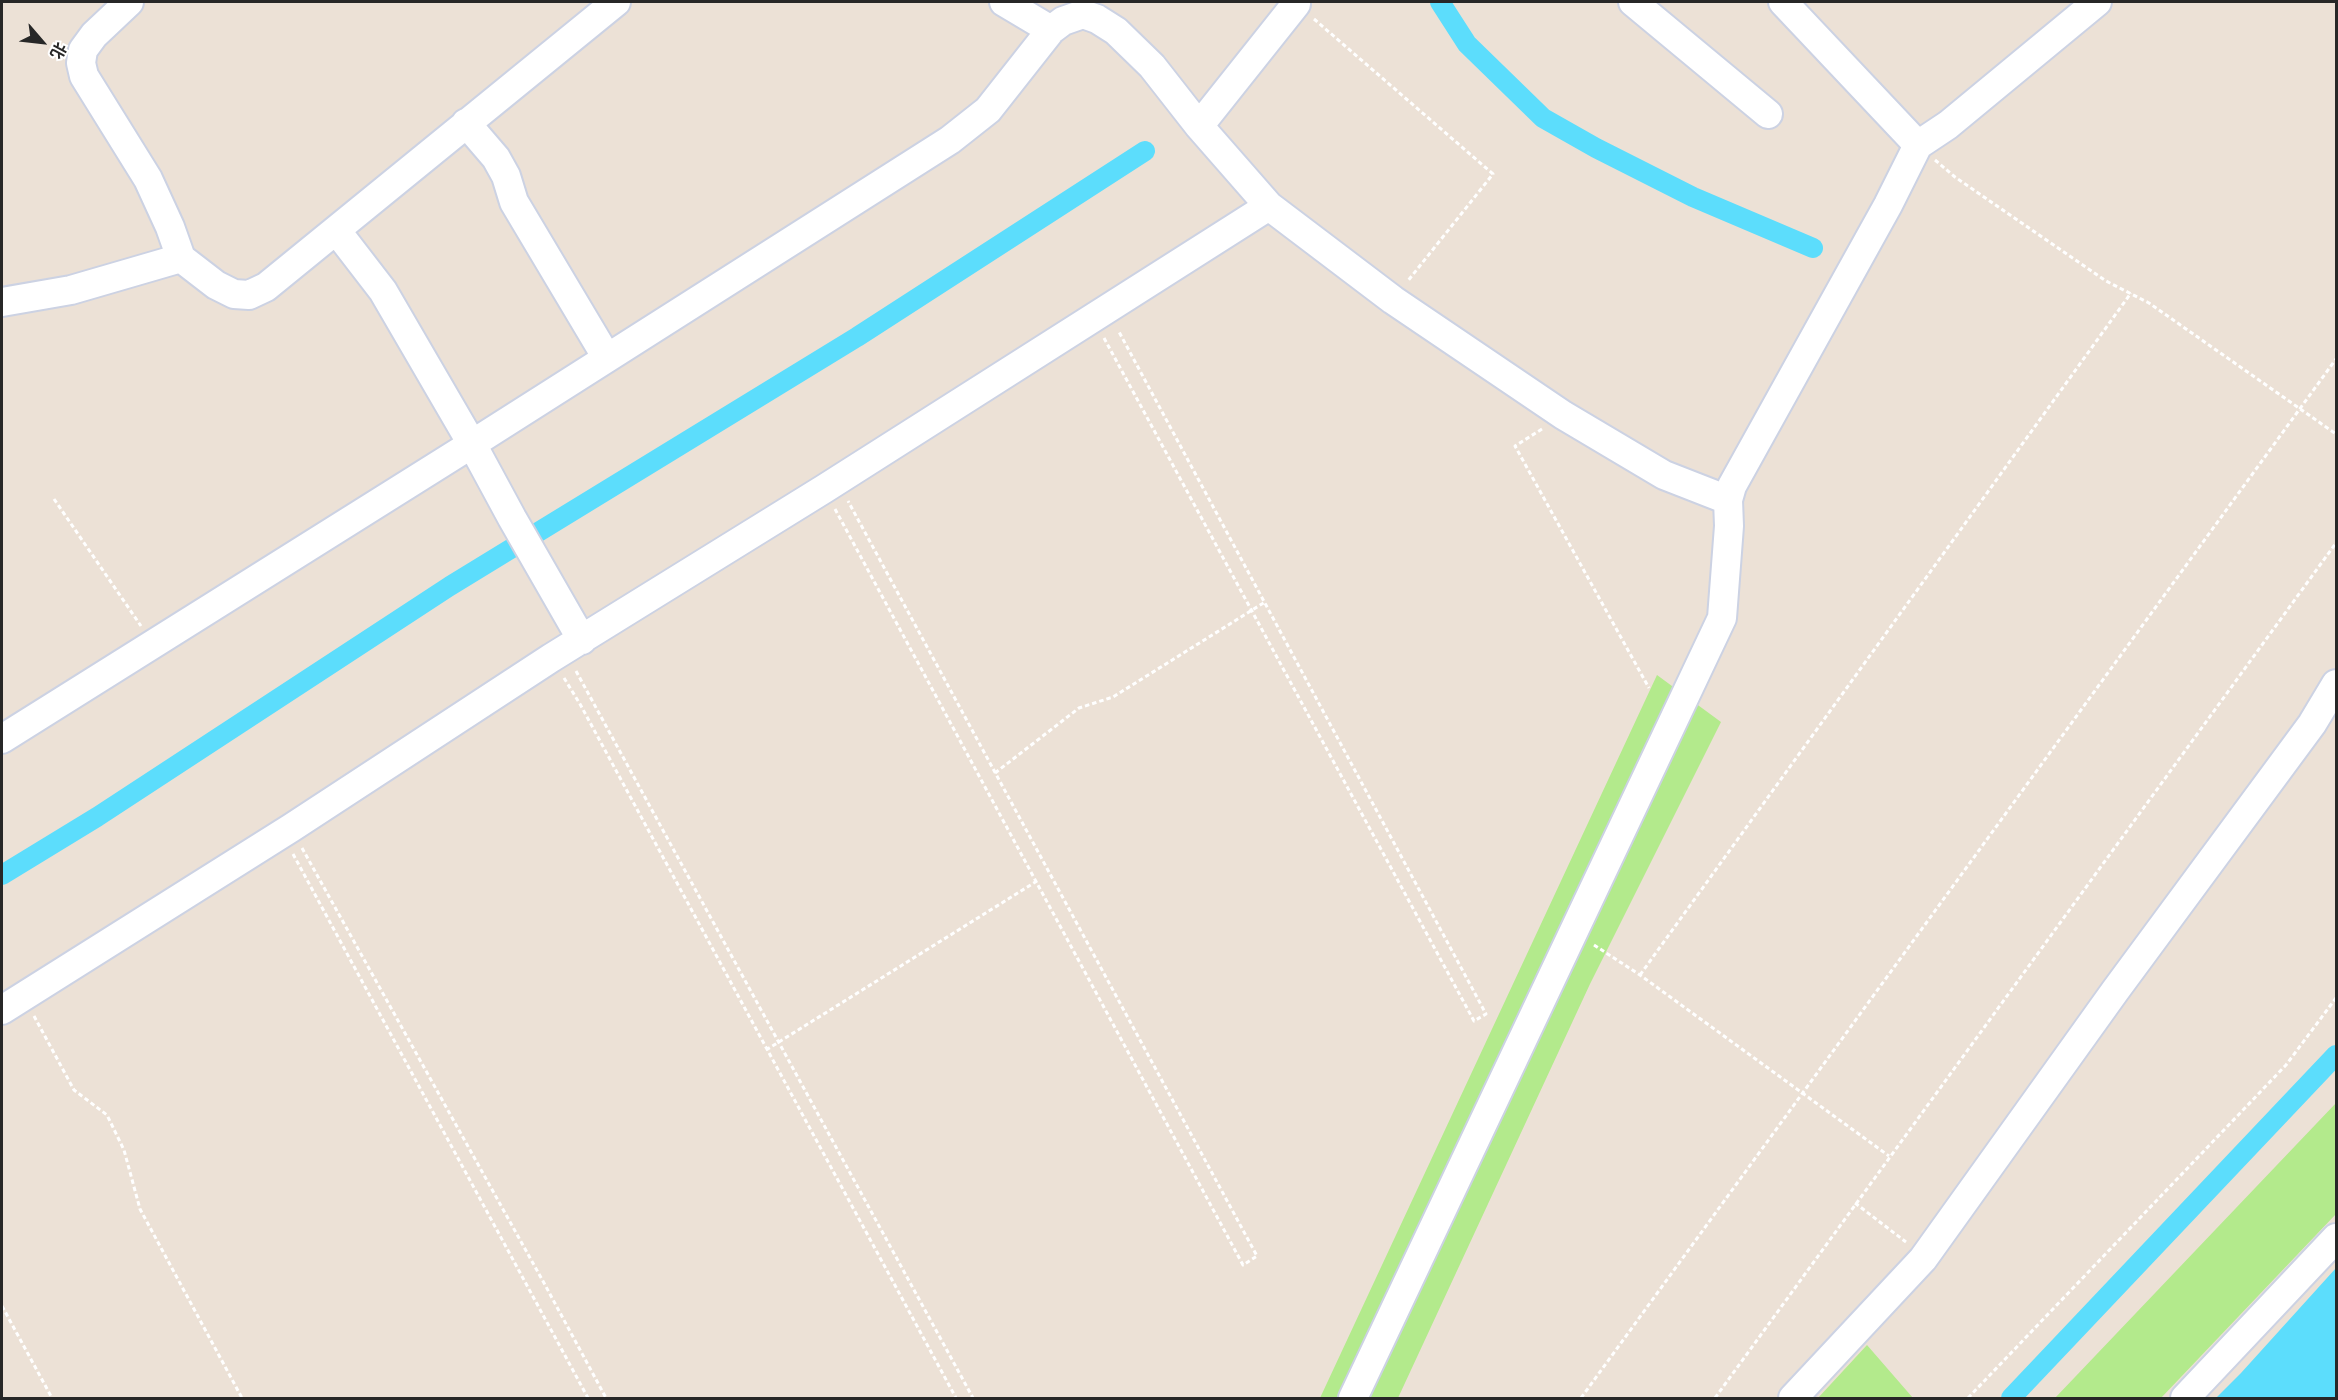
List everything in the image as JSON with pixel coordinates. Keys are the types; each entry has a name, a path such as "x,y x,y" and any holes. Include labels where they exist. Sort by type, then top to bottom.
{"street":[{"path":"129,2 94,35 83,50 81,63 84,76 148,179 181,258 216,285 234,294 249,296 266,287 616,2"},
{"path":"1633,2 1768,114"},
{"path":"1784,2 1917,145"},
{"path":"1353,1398 1722,618 1729,526 1728,500 1732,486 1888,204 1917,145 1948,125 2097,2"},
{"path":"1199,126 1295,3"},
{"path":"1014,4 1051,30"},
{"path":"2,739 950,140 988,110 1051,30 1063,21 1083,14 1097,19 1116,32 1152,66 1199,126 1269,206 1393,300 1563,415 1664,475 1728,500"},
{"path":"466,123 496,158 506,176 514,202 607,358"},
{"path":"13,1003 1269,206"},
{"path":"336,230 383,291 544,574 566,650"},
{"path":"2,302 71,290 181,258"},
{"path":"1793,1398 1923,1259 2115,991 2312,724 2337,684"},
{"path":"2185,1398 2337,1238"}],"path":[{"path":"1295,3 1493,174 1393,300"},
{"path":"1917,145 1964,183 2106,280 2150,303 2337,434"},
{"path":"1640,975 2131,293"},
{"path":"1100,314 1265,602 1486,1014 1474,1021 1251,609 1100,314"},
{"path":"1581,1398 2337,359"},
{"path":"1563,415 1515,447 1648,688"},
{"path":"830,485 995,773 1257,1257 1243,1265 1037,880 830,485"},
{"path":"54,499 153,644"},
{"path":"1715,1398 2337,543"},
{"path":"995,773 1079,708 1113,697 1265,602"},
{"path":"566,650 973,1398"},
{"path":"566,650 580,704 956,1398"},
{"path":"286,831 588,1398"},
{"path":"286,831 539,1272 606,1398"},
{"path":"766,1050 1037,880"},
{"path":"1574,934 1640,975 1889,1156"},
{"path":"1968,1398 2286,1065 2337,998"},
{"path":"13,1003 74,1090 107,1115 124,1150 140,1209 242,1398"},
{"path":"1855,1203 1901,1236 1923,1259"},
{"path":"2,1306 52,1398"}],"green space":[{"path":"1657,675 1721,722 1590,984 1398,1398 1320,1398"},
{"path":"2336,1103 2336,1214 2161,1398 2055,1398"},
{"path":"1867,1345 1913,1398 1818,1398"}],"water":[{"path":"2336,1268 2336,1398 2216,1398 2241,1373"}],"waterway":[{"path":"1440,2 1467,44 1543,118 1596,148 1693,197 1813,248"},
{"path":"2,875 97,817 450,586 857,337 1145,151"},
{"path":"2011,1398 2336,1055"}]}
